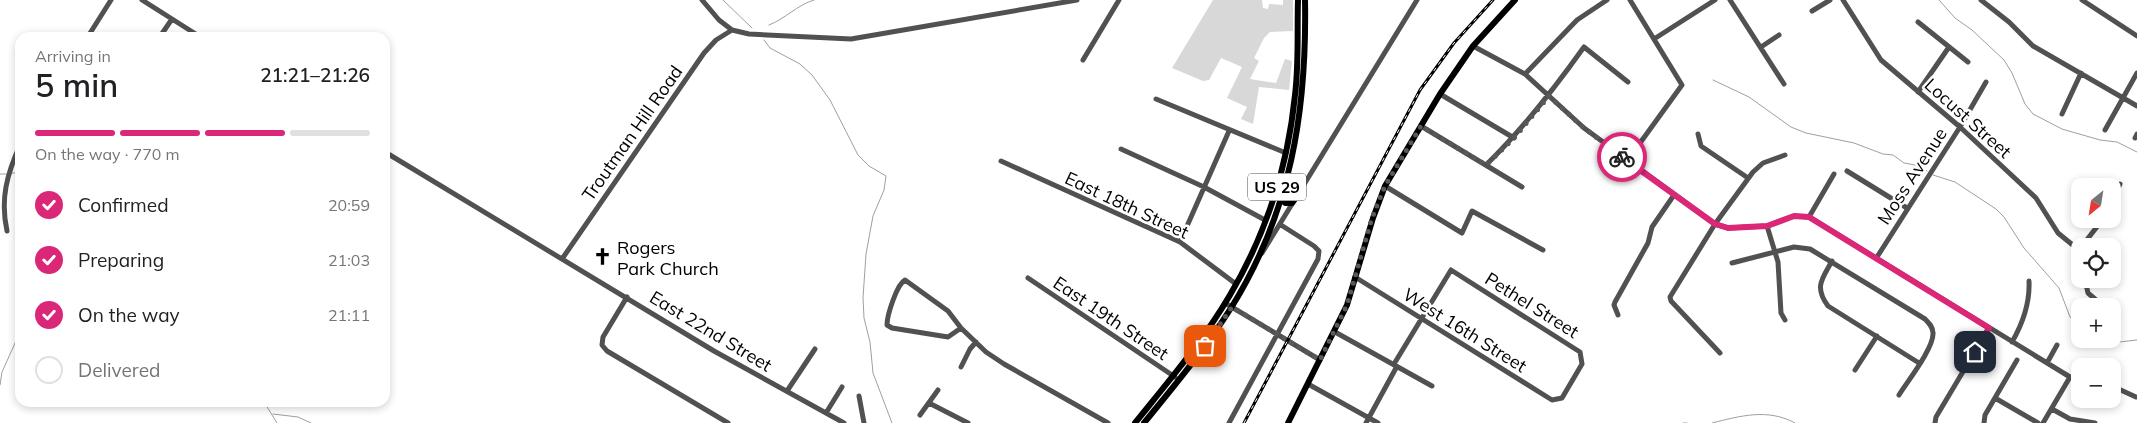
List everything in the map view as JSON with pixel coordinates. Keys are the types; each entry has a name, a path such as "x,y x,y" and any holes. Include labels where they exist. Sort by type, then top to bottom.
{"main road":[{"name":"US 29","path":"1135,423 1202,337 1225,303 1266,220 1286,153 1296,93 1298,0"},
{"name":"US 29","path":"1144,423 1232,307 1272,224 1294,150 1303,98 1305,0"},
{"path":"1288,423 1347,305 1372,218 1385,186 1440,94 1472,46 1515,0"},
{"path":"1281,198 1285,203 1292,203 1295,200"}],"street":[{"path":"91,32 111,0"},
{"path":"142,0 193,32"},
{"path":"702,0 732,30 749,34 851,39 1077,0"},
{"path":"1083,60 1119,0"},
{"path":"1253,266 1281,225 1417,0"},
{"path":"1525,74 1577,20 1607,0"},
{"path":"1627,161 1682,85 1630,0"},
{"path":"1654,39 1715,0"},
{"path":"1730,0 1784,84"},
{"path":"1812,11 1830,0"},
{"name":"Locust Street","path":"1843,0 1881,60 1960,127 2036,198 2058,233 2071,242"},
{"path":"1981,0 1989,2 2033,46 2137,106"},
{"path":"2082,0 2137,36"},
{"path":"163,32 172,18"},
{"path":"1918,22 1968,62"},
{"name":"Troutman Hill Road","path":"562,259 704,53 716,40 732,30"},
{"path":"1761,47 1779,35"},
{"path":"1472,46 1525,74 1584,128 1715,224 1728,228 1767,226 1794,216 1809,217 2070,377 2043,423"},
{"path":"1486,165 1514,138 1549,96 1584,47 1628,82"},
{"path":"1918,92 1949,47"},
{"path":"2062,114 2081,73"},
{"path":"2106,130 2137,73"},
{"name":"Moss Avenue","path":"1876,257 1960,127 1986,82"},
{"path":"1440,94 1514,138"},
{"path":"1156,99 1229,131 1286,153"},
{"path":"1421,126 1522,186"},
{"path":"1180,242 1229,131"},
{"path":"1698,134 1701,146 1748,178"},
{"path":"1121,149 1204,186 1266,220"},
{"path":"1720,353 1670,300 1715,224 1748,178 1763,163 1785,155"},
{"name":"East 22nd Street","path":"390,156 714,351 844,423"},
{"path":"7,231 3,213 3,197 15,158"},
{"name":"East 18th Street","path":"1001,162 1180,242 1236,284"},
{"path":"1846,171 1907,208"},
{"path":"1809,217 1834,174"},
{"path":"1385,186 1462,233 1472,211 1542,250"},
{"path":"1618,315 1614,305 1615,302 1648,243 1652,227 1674,195"},
{"path":"1229,423 1317,262 1319,250 1281,225"},
{"path":"1767,226 1778,262 1781,313 1785,320"},
{"path":"2088,238 2096,228"},
{"path":"1732,263 1794,247 1810,249 1930,324 1933,338 1929,348 1899,395"},
{"path":"1832,262 1821,282 1821,297 1828,306 1919,363"},
{"name":"Pethel Street","path":"1421,319 1451,270 1580,352 1582,364 1562,398"},
{"name":"West 16th Street","path":"1356,277 1552,400 1562,398"},
{"name":"East 19th Street","path":"1028,278 1178,380"},
{"path":"961,328 948,337 892,328 887,325 887,319 902,281 906,280 912,283 948,311 961,328 986,352 1108,423"},
{"path":"2012,342 2021,327 2030,295 2028,281"},
{"path":"2087,288 2088,293 2094,298"},
{"path":"627,297 604,337 602,345 607,351 728,423"},
{"path":"1225,303 1320,360"},
{"path":"1368,420 1396,368 1394,364 1421,319"},
{"path":"1936,420 1989,328"},
{"path":"1335,332 1432,386"},
{"path":"1855,370 1877,336"},
{"path":"961,367 970,349 976,342"},
{"path":"2047,363 2057,345"},
{"path":"787,391 815,349"},
{"path":"1984,423 1986,415 2017,360"},
{"path":"1308,384 1368,420 1378,423"},
{"path":"826,413 842,387"},
{"path":"920,415 938,390"},
{"path":"2121,390 2136,397"},
{"path":"859,396 864,423"},
{"path":"1995,398 2038,423"},
{"path":"929,403 968,423"},
{"path":"2052,408 2070,419 2095,423"}],"shaded area":[{"path":"1213,0 1262,0 1263,8 1268,9 1269,4 1283,5 1283,0 1293,0 1293,31 1270,32 1264,38 1254,58 1259,61 1250,79 1276,83 1285,59 1292,61 1289,90 1259,87 1253,124 1241,119 1247,107 1227,98 1242,67 1221,58 1209,80 1203,81 1172,68"}],"waterway":[{"path":"723,0 752,28"},
{"path":"769,25 814,0"},
{"path":"1939,0 1955,18 1972,30 2004,60 2012,73 2025,104 2033,114 2062,129 2100,140 2117,142 2137,152"},
{"path":"764,40 770,48 800,64 812,75 830,100 858,155 869,166 886,176 884,190 873,216 866,254 863,298 864,318 870,342 873,373 892,423"},
{"path":"1713,80 1749,97 1791,127 1806,133 1854,143 1883,154 1893,155 1904,163 1915,165 1927,171"},
{"path":"0,174 7,174"},
{"path":"1933,175 1955,182 1996,209 2004,217 2024,248 2059,288 2071,318"},
{"path":"2121,342 2137,340"},
{"path":"0,385 2,372 15,343"},
{"path":"267,407 277,423"},
{"path":"273,414 298,417 311,423"},
{"path":"1712,423 1754,415 1775,416 1795,423"}],"railway":[{"path":"1244,423 1420,90 1454,43 1493,0"}],"way so far":[{"path":"1205,346 1232,307 1320,360 1347,305 1372,218 1385,186 1421,126 1486,165 1514,138 1549,96 1584,128 1622,157"}],"place":[{"name":"Rogers Park Church","path":"603,257"}],"route":[{"path":"1622,157 1715,224 1728,228 1767,226 1794,216 1809,217 1989,328 1975,352"}]}
